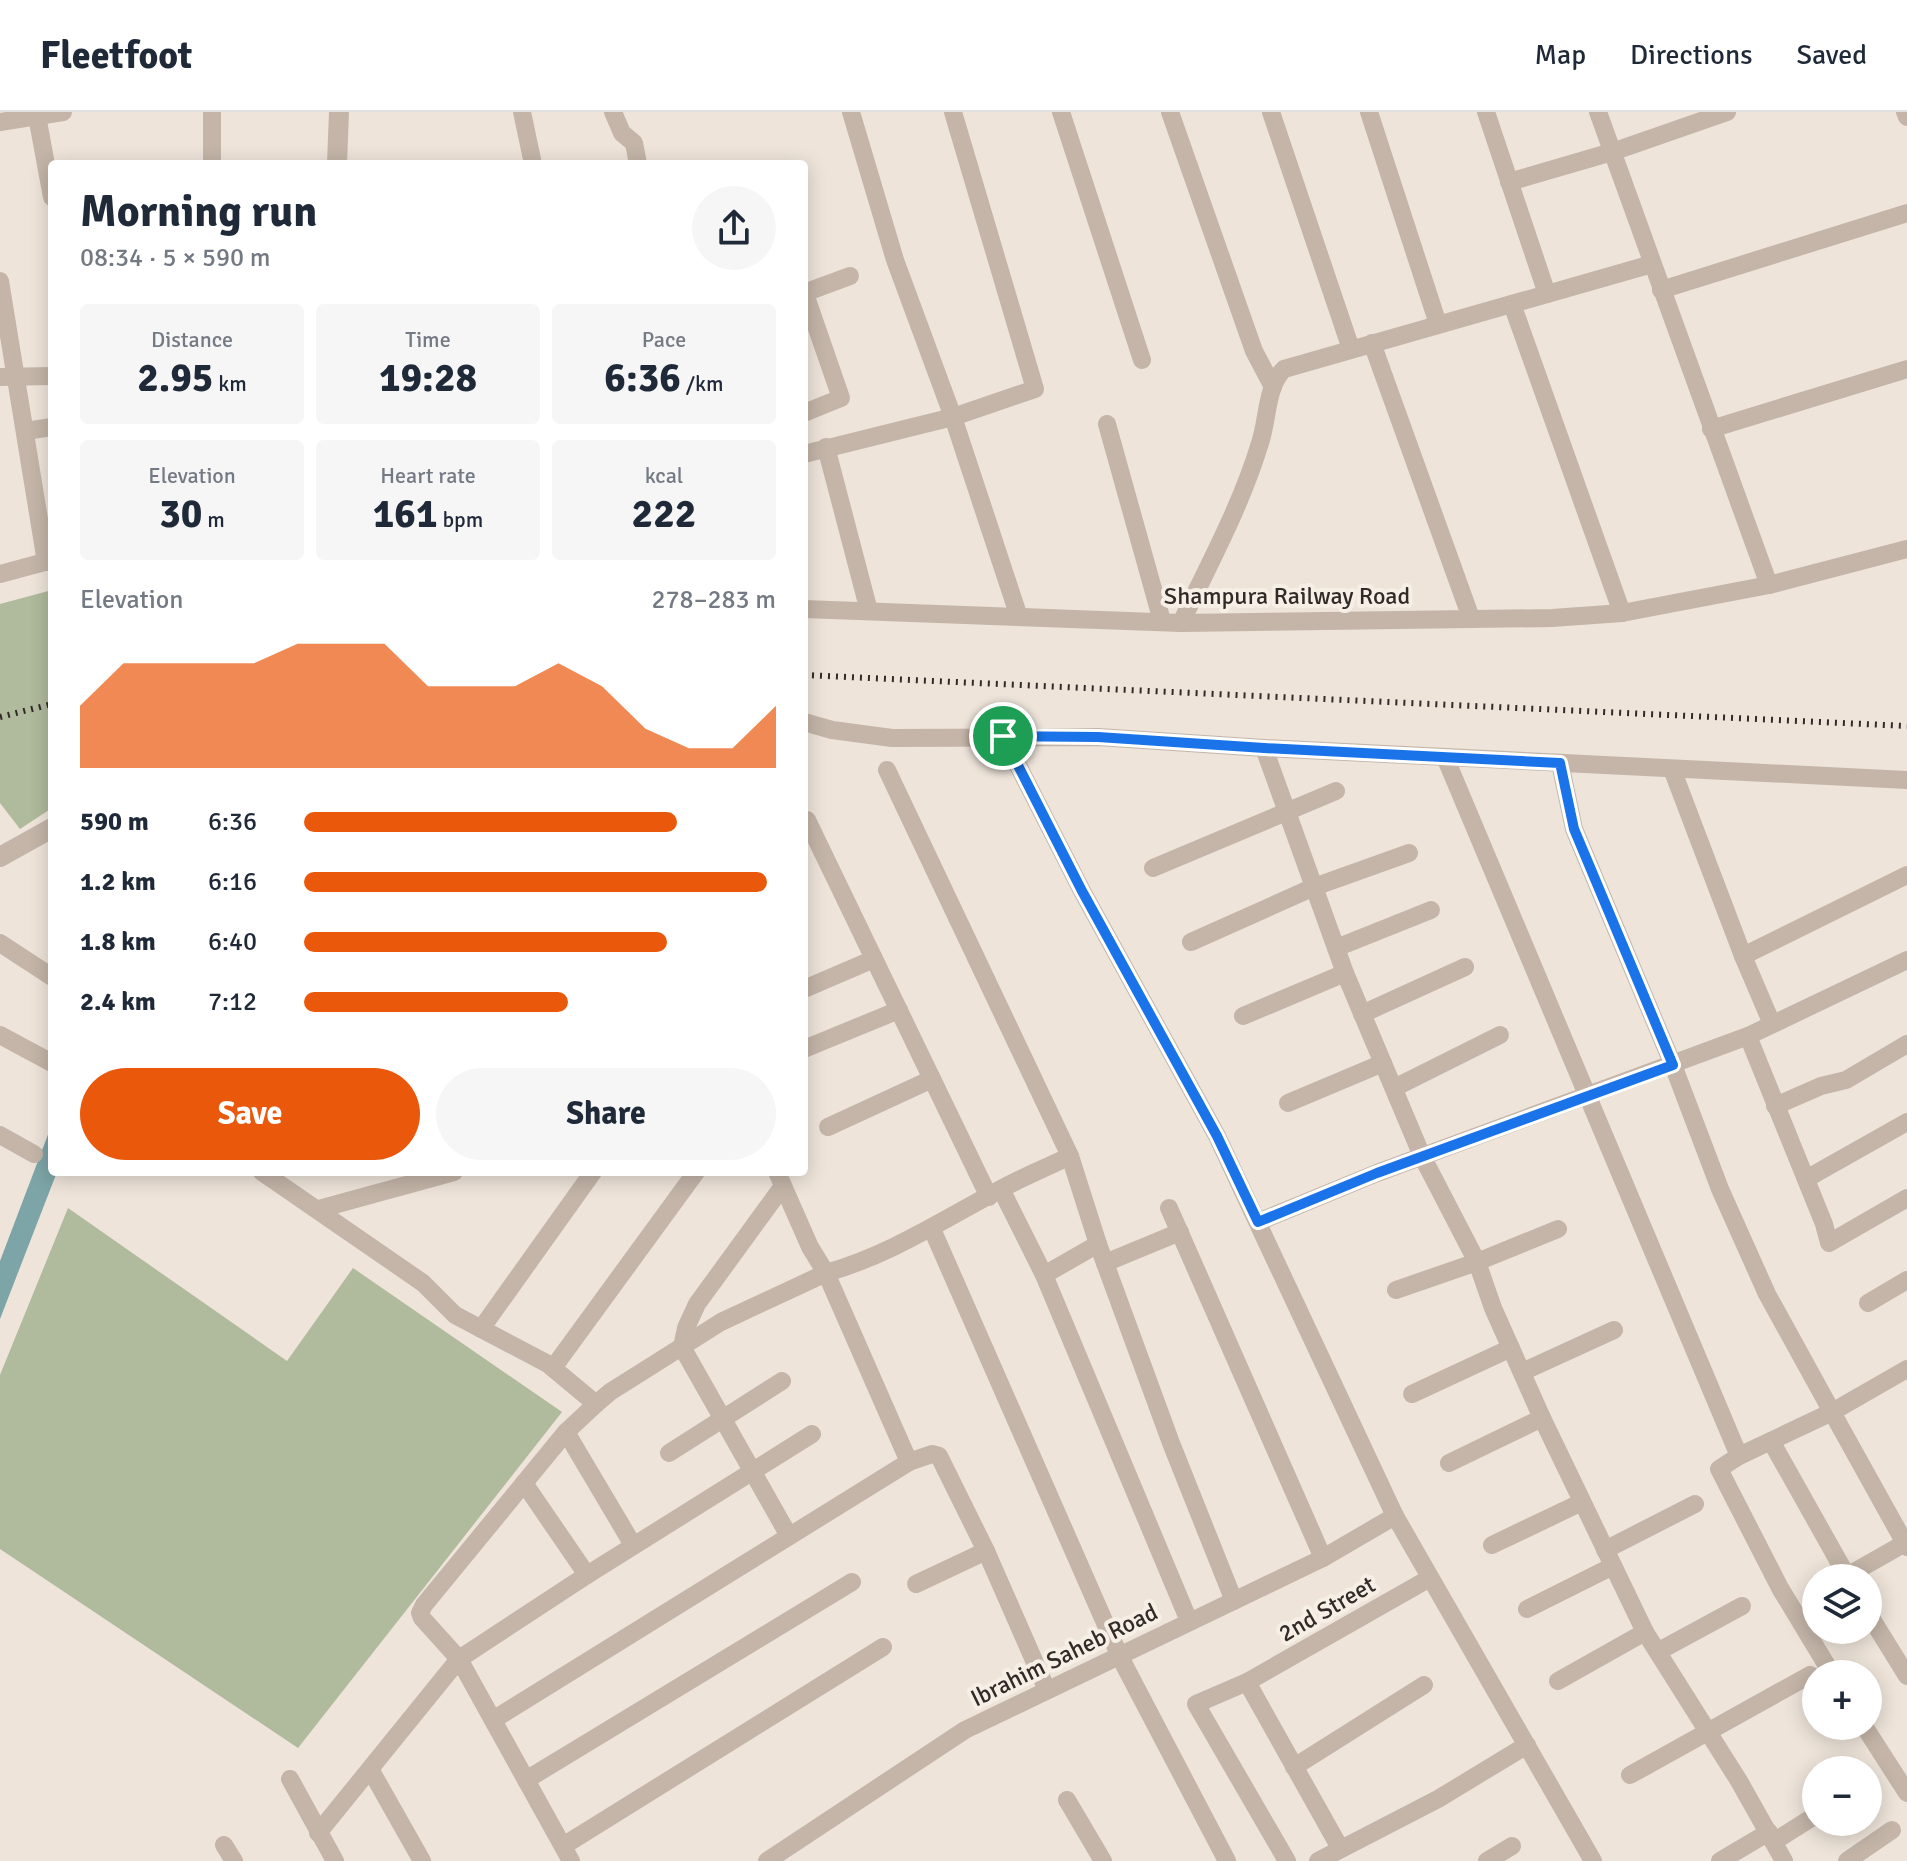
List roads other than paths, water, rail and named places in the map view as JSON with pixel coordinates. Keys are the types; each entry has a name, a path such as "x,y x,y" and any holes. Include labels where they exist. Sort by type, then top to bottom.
{"street":[{"path":"0,122 63,112"},
{"path":"212,112 212,160"},
{"path":"337,160 339,112"},
{"path":"522,112 532,160"},
{"path":"613,112 622,133 634,143 637,160"},
{"path":"851,112 895,260 953,417 1019,617"},
{"path":"808,453 953,417 1035,389 953,112"},
{"path":"1061,112 1142,360"},
{"path":"1170,112 1254,351 1273,387"},
{"path":"1271,112 1351,349"},
{"path":"1369,112 1438,324"},
{"path":"1486,112 1547,294"},
{"path":"1598,112 1769,585"},
{"path":"1509,182 1612,152 1707,116 1727,112"},
{"path":"37,116 48,175"},
{"path":"1661,290 1907,213"},
{"path":"1181,623 1250,475 1273,387 1277,375 1284,369 1652,264"},
{"path":"808,291 850,276"},
{"path":"0,281 8,377 25,431 48,556"},
{"path":"808,301 849,395 808,411"},
{"path":"1512,304 1622,613"},
{"path":"1372,343 1471,618"},
{"path":"1711,429 1907,369"},
{"path":"8,377 48,376"},
{"path":"1107,424 1162,621"},
{"path":"25,431 48,428"},
{"path":"826,447 869,611"},
{"name":"Shampura Railway Road","path":"808,609 1181,623 1552,618 1622,613 1769,585 1907,549"},
{"path":"0,574 48,561"},
{"path":"808,723 832,730 892,738 1098,737 1907,780"},
{"path":"1003,736 1082,891 1217,1136 1395,1516 1593,1861"},
{"path":"1264,748 1362,1014 1422,1156 1477,1262 1493,1308 1542,1418 1645,1632 1772,1836 1784,1861"},
{"path":"1445,757 1739,1456"},
{"path":"1560,763 1574,829 1673,1065 1720,1189 1761,1281 1906,1545 1872,1564"},
{"path":"1672,769 1772,1024"},
{"path":"887,770 1070,1156 1098,1244 1171,1443 1234,1601"},
{"path":"1153,868 1336,791"},
{"path":"808,822 932,1079 1044,1275 1189,1621"},
{"path":"0,857 48,830"},
{"path":"1191,942 1314,887 1409,853"},
{"path":"1743,956 1907,875"},
{"path":"1336,948 1431,910"},
{"path":"0,943 48,974"},
{"path":"808,987 874,959"},
{"path":"1258,1222 1422,1156 1748,1036 1907,960"},
{"path":"1362,1014 1465,967"},
{"path":"1243,1016 1345,973"},
{"path":"808,1047 899,1010"},
{"path":"0,1035 48,1061"},
{"path":"1394,1088 1500,1035"},
{"path":"1748,1036 1829,1243 1907,1198"},
{"path":"1775,1106 1821,1086 1846,1080 1907,1044"},
{"path":"1288,1103 1383,1063"},
{"path":"828,1127 932,1079"},
{"path":"1806,1179 1907,1122"},
{"path":"0,1135 34,1154"},
{"path":"883,1647 567,1854 459,1659 420,1613 566,1432 610,1392 721,1322 826,1273 861,1263 1070,1156"},
{"path":"268,1176 423,1283 455,1315 553,1368 596,1404"},
{"path":"319,1209 439,1176"},
{"path":"481,1329 590,1176"},
{"path":"553,1368 693,1176"},
{"path":"780,1179 810,1247 826,1273 909,1462"},
{"path":"780,1179 697,1304 686,1328 682,1347 789,1536"},
{"path":"1169,1208 1323,1558"},
{"path":"932,1229 1120,1657 1227,1861"},
{"path":"1396,1290 1558,1229"},
{"path":"1105,1263 1180,1232"},
{"path":"1044,1275 1098,1244"},
{"path":"1868,1303 1907,1280"},
{"path":"1522,1372 1614,1330"},
{"path":"1412,1394 1511,1348"},
{"path":"1824,1660 1780,1588 1719,1469 1739,1456 1832,1412 1907,1369"},
{"path":"669,1453 782,1381"},
{"path":"1449,1463 1542,1418"},
{"path":"566,1432 633,1545"},
{"path":"318,1833 459,1659 633,1545 812,1434"},
{"path":"1771,1441 1841,1564"},
{"path":"493,1720 909,1462 932,1454 939,1456 986,1551 1047,1690"},
{"path":"524,1483 587,1575"},
{"path":"1492,1545 1582,1502"},
{"path":"1527,1609 1695,1504"},
{"name":"Ibrahim Saheb Road","path":"767,1861 965,1730 1323,1558 1395,1516"},
{"path":"916,1584 986,1551"},
{"name":"2nd Street","path":"1287,1861 1196,1704 1247,1682 1430,1578"},
{"path":"526,1780 852,1582"},
{"path":"1659,1651 1742,1606"},
{"path":"1558,1681 1645,1632"},
{"path":"1882,1636 1907,1676"},
{"path":"1630,1775 1802,1679"},
{"path":"1247,1682 1340,1848"},
{"path":"1294,1767 1424,1685"},
{"path":"1873,1740 1907,1793"},
{"path":"1318,1861 1438,1799 1527,1745"},
{"path":"370,1769 422,1861"},
{"path":"290,1779 335,1861"},
{"path":"1067,1800 1102,1861"},
{"path":"1720,1861 1802,1822"},
{"path":"1847,1861 1892,1830"},
{"path":"1487,1861 1512,1846"}],"water":[{"path":"48,1135 48,1176 55,1176 0,1319 0,1261"}],"railway":[{"path":"808,675 1907,726"},
{"path":"0,717 48,705"}]}
